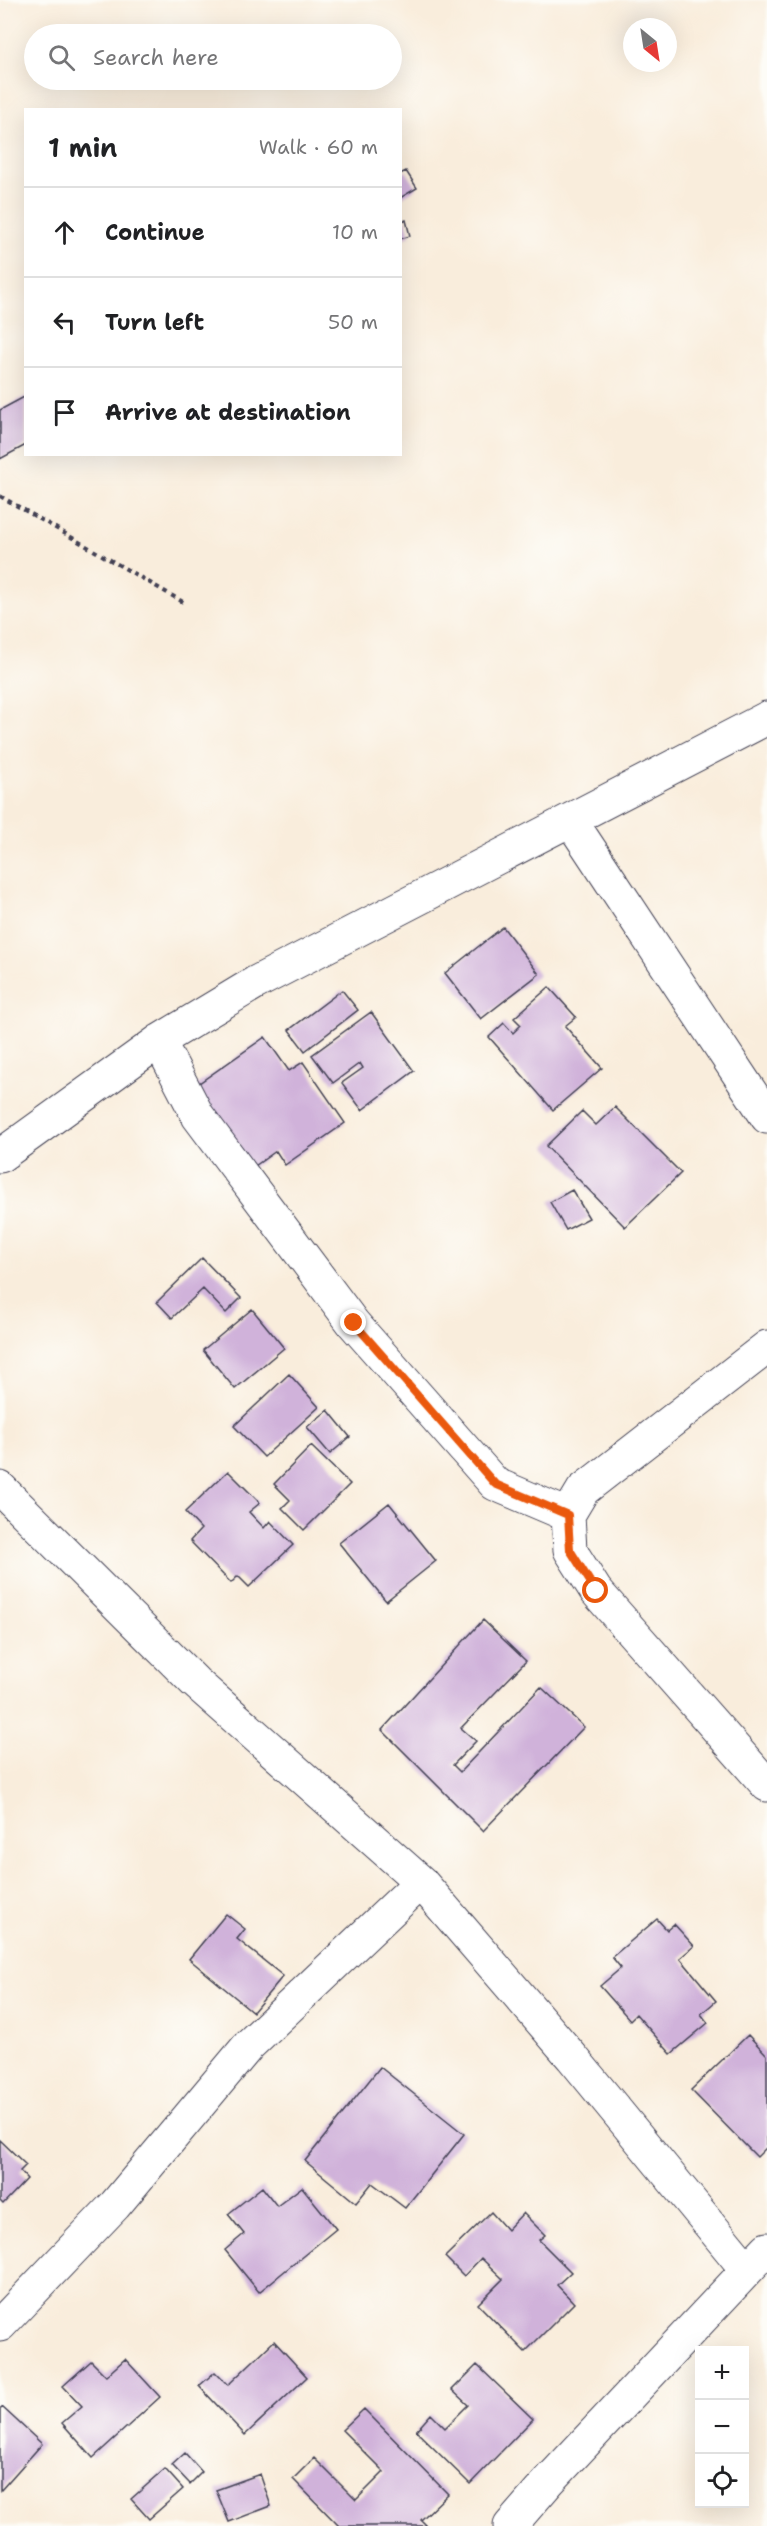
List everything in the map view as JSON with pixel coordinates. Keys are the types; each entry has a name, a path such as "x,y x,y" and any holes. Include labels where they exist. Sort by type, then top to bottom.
{"street":[{"path":"0,1156 159,1041 255,983 767,718"},
{"path":"571,821 767,1118"},
{"path":"159,1041 198,1116 354,1323 495,1484 568,1515"},
{"path":"767,1347 583,1490 568,1515 570,1550 596,1591 767,1785"},
{"path":"0,1488 195,1682 421,1882 572,2057 757,2259 549,2481 510,2526"},
{"path":"0,2325 115,2205 249,2045 421,1882"}],"path":[{"path":"0,496 183,602"}],"building":[{"path":"406,171 417,188 402,197 402,173"},
{"path":"406,220 410,236 402,238 402,221"},
{"path":"24,397 24,446 0,459 0,410"},
{"path":"503,927 539,974 481,1019 445,973"},
{"path":"549,987 576,1017 565,1026 602,1068 553,1110 489,1037 504,1023 513,1033 521,1025 514,1018"},
{"path":"342,990 358,1010 305,1051 289,1030"},
{"path":"371,1012 414,1071 362,1110 342,1083 363,1068 360,1063 333,1083 312,1055"},
{"path":"265,1037 289,1071 303,1062 345,1123 285,1165 276,1151 252,1168 195,1086"},
{"path":"615,1107 681,1173 625,1227 546,1146 582,1111 596,1125"},
{"path":"572,1190 589,1218 566,1230 550,1202"},
{"path":"202,1258 241,1298 226,1313 203,1289 172,1318 157,1302"},
{"path":"252,1309 284,1348 235,1389 203,1350"},
{"path":"289,1374 319,1407 264,1457 234,1426"},
{"path":"328,1410 350,1437 330,1454 307,1427"},
{"path":"311,1446 350,1484 304,1530 282,1508 290,1500 274,1484"},
{"path":"228,1471 260,1503 249,1512 264,1528 270,1521 293,1545 249,1587 238,1576 231,1583 190,1541 201,1529 185,1512"},
{"path":"389,1503 436,1561 386,1601 339,1543"},
{"path":"483,1620 526,1661 461,1728 476,1741 453,1765 460,1772 541,1687 584,1727 483,1831 382,1730"},
{"path":"226,1914 245,1929 237,1939 283,1976 253,2012 189,1959"},
{"path":"657,1919 667,1930 674,1924 694,1946 680,1958 716,2001 701,2014 708,2023 671,2054 636,2014 630,2020 600,1986 621,1968 612,1957"},
{"path":"748,2035 767,2055 767,2147 757,2157 691,2090"},
{"path":"380,2067 464,2134 405,2208 372,2183 356,2203 305,2161"},
{"path":"0,2140 26,2165 20,2171 27,2179 3,2204 0,2201"},
{"path":"262,2187 277,2206 302,2187 336,2229 259,2292 225,2250 244,2234 228,2214"},
{"path":"491,2212 507,2230 523,2213 545,2235 539,2240 571,2272 557,2285 574,2303 525,2352 478,2304 503,2279 481,2258 464,2276 445,2257"},
{"path":"274,2341 307,2377 245,2435 199,2386 215,2372 228,2385"},
{"path":"125,2359 160,2397 93,2458 62,2423 82,2406 63,2386 91,2361 106,2376"},
{"path":"477,2365 533,2419 470,2484 416,2431 431,2414 445,2428 468,2405 452,2390"},
{"path":"2,2407 42,2444 0,2491 0,2410"},
{"path":"364,2409 448,2494 421,2520 427,2526 339,2526 293,2479 314,2458 356,2500 384,2472 342,2430"},
{"path":"185,2453 202,2472 190,2484 172,2465"},
{"path":"165,2469 183,2489 149,2519 131,2499"},
{"path":"260,2474 271,2506 229,2522 216,2490"}],"route":[{"path":"354,1323 495,1484 568,1515 570,1550 596,1591"}]}
